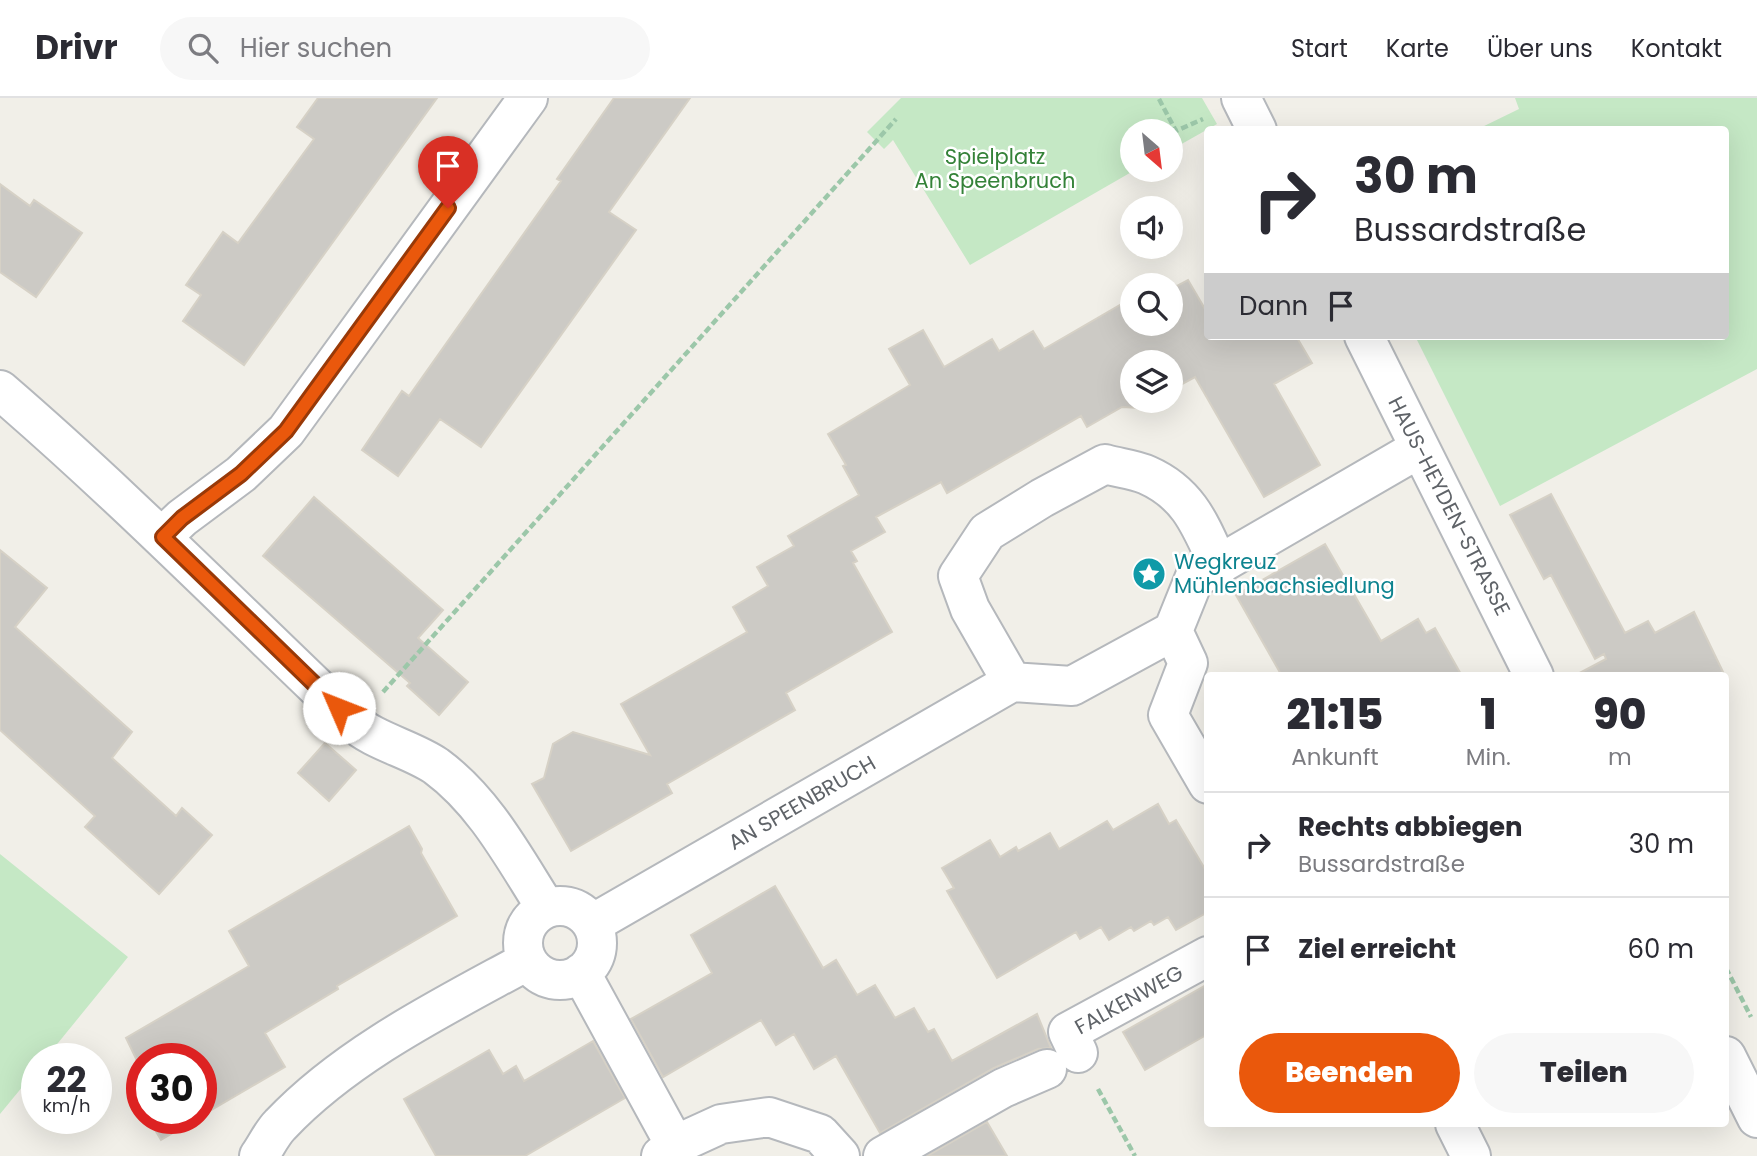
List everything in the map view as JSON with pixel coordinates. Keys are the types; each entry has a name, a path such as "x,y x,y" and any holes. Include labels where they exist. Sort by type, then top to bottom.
{"street":[{"path":"163,537 182,518 241,474 286,431 528,98"},
{"path":"1226,106 1252,126"},
{"name":"HAUS-HEYDEN-STRASSE","path":"1366,340 1532,672"},
{"path":"0,390 163,537 356,724 436,766 478,804 546,908"},
{"path":"1219,566 1185,500 1147,475 1105,464 987,532 958,576 970,609 1012,682 1072,686 1173,631 1194,579 1219,566 1420,448"},
{"path":"1173,631 1188,663 1168,715 1204,777"},
{"name":"AN SPEENBRUCH","path":"593,924 1012,682"},
{"path":"567,906 585,915 593,924 596,934 594,956 589,966 570,979 557,980 534,971 523,950 527,924 546,908 567,906"},
{"name":"FALKENWEG","path":"1062,1061 1068,1032 1204,958"},
{"path":"260,1156 279,1126 319,1089 402,1029 527,961"},
{"path":"580,973 668,1151 721,1124 769,1117 820,1134 840,1156"},
{"path":"883,1156 1003,1088 1062,1061"},
{"path":"1729,1062 1757,1118"},
{"path":"1456,1127 1471,1156"}],"path":[{"path":"1159,99 1176,131 1226,106"},
{"path":"356,724 896,119"},
{"path":"1729,974 1757,1029"},
{"path":"1062,1061 1135,1156"}],"green space":[{"name":"Spielplatz An Speenbruch","path":"901,98 1202,98 1217,124 1204,126 1204,131 1183,143 1183,119 1120,119 1120,179 970,265 893,140 884,149 867,132"},
{"path":"1515,98 1757,98 1757,369 1500,506 1417,340 1729,340 1729,126 1484,126 1519,109"},
{"path":"0,854 128,957 58,1043 21,1043 21,1088 0,1114"}],"building":[{"path":"318,98 437,98 244,365 183,321 201,295 186,285 223,232 238,243 314,139 297,127"},
{"path":"614,98 690,98 609,212 636,230 481,447 440,419 398,476 362,450 402,391 409,396 561,181 557,179"},
{"path":"0,184 30,206 34,200 82,233 36,297 0,272"},
{"path":"1188,280 1204,307 1204,340 1298,340 1312,363 1274,384 1320,465 1264,497 1195,377 1183,384 1183,350 1120,350 1120,408 1087,427 1081,416 947,493 941,482 876,517 885,532 851,551 857,561 853,563 892,632 786,693 795,710 667,784 672,793 571,851 532,784 544,778 553,744 573,732 650,755 621,704 747,632 733,607 768,586 757,567 794,546 788,536 859,495 828,434 910,385 889,349 923,330 944,367 992,339 999,351 1033,331 1044,349 1120,305 1120,336 1183,336 1183,283"},
{"path":"1551,494 1625,633 1648,621 1655,633 1694,612 1723,672 1582,672 1606,659 1604,654 1595,659 1551,575 1544,579 1510,515"},
{"path":"314,497 443,610 418,638 468,682 439,715 407,686 410,683 263,556"},
{"path":"1325,544 1381,641 1418,619 1426,633 1435,628 1460,672 1280,672 1236,595"},
{"path":"0,550 47,588 15,627 132,732 112,758 176,816 182,808 212,835 159,894 85,827 95,816 0,730"},
{"path":"325,743 356,770 329,801 298,773"},
{"path":"1158,804 1169,824 1176,820 1204,867 1204,914 1176,930 1168,917 1154,925 1151,921 1134,931 1131,927 1109,940 1101,927 1080,939 1076,932 997,978 947,891 954,888 942,868 990,840 1000,857 1016,847 1018,851 1050,833 1059,849 1107,821 1113,830"},
{"path":"409,826 422,849 421,853 457,916 337,986 338,989 265,1033 285,1067 217,1107 217,1043 128,1043 126,1038 249,966 229,931"},
{"path":"775,886 823,968 836,960 857,995 875,985 895,1018 914,1008 928,1032 934,1029 952,1061 1037,1014 1051,1048 1038,1049 994,1068 880,1133 836,1056 814,1069 794,1034 776,1045 761,1020 663,1077 631,1019 712,973 691,935"},
{"path":"1204,986 1204,1036 1145,1070 1123,1032"},
{"path":"593,1041 625,1098 525,1156 436,1156 404,1099 489,1050 503,1074 516,1066 524,1081"},
{"path":"987,1122 1007,1156 927,1156"},
{"path":"157,1134 171,1134 161,1140"}],"place":[{"name":"Wegkreuz Mühlenbachsiedlung","path":"1149,574"}],"route":[{"path":"339,708 163,537 182,518 241,474 286,431 448,208"}]}
